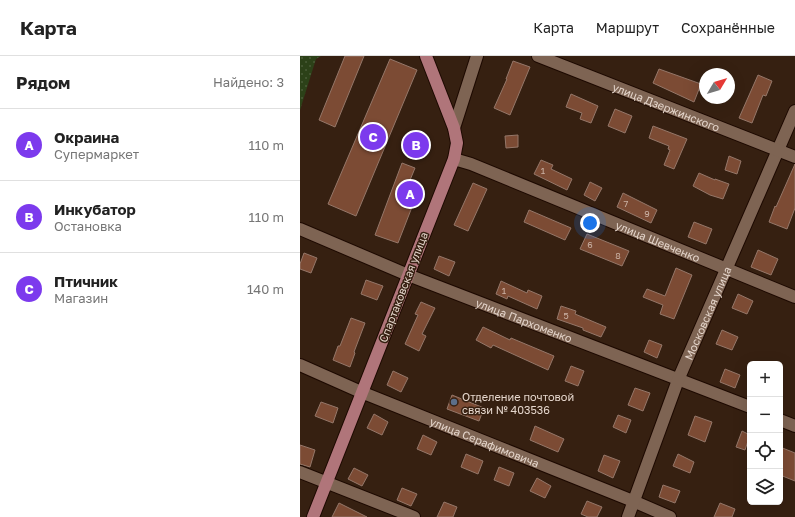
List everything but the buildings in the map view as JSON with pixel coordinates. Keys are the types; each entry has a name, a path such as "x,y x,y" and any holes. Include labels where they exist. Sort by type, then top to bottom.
{"main road":[{"name":"Спартаковская улица","path":"313,517 454,159 457,143 454,128 448,109 426,56"}],"street":[{"path":"454,128 478,56"},
{"name":"улица Дзержинского","path":"538,56 795,157"},
{"name":"Московская улица","path":"628,517 678,380 795,111"},
{"name":"улица Шевченко","path":"454,159 471,164 795,297"},
{"name":"улица Пархоменко","path":"300,229 408,275 747,406"},
{"name":"улица Серафимовича","path":"300,365 361,392 670,517"},
{"path":"783,421 795,426"},
{"path":"300,472 414,517"}],"green space":[{"path":"300,56 321,56 316,59 300,110"}],"place":[{"name":"Птичник","path":"373,137"},
{"name":"Инкубатор","path":"416,145"},
{"name":"Окраина","path":"410,194"},
{"name":"Отделение почтовой связи № 403536","path":"454,402"}]}
